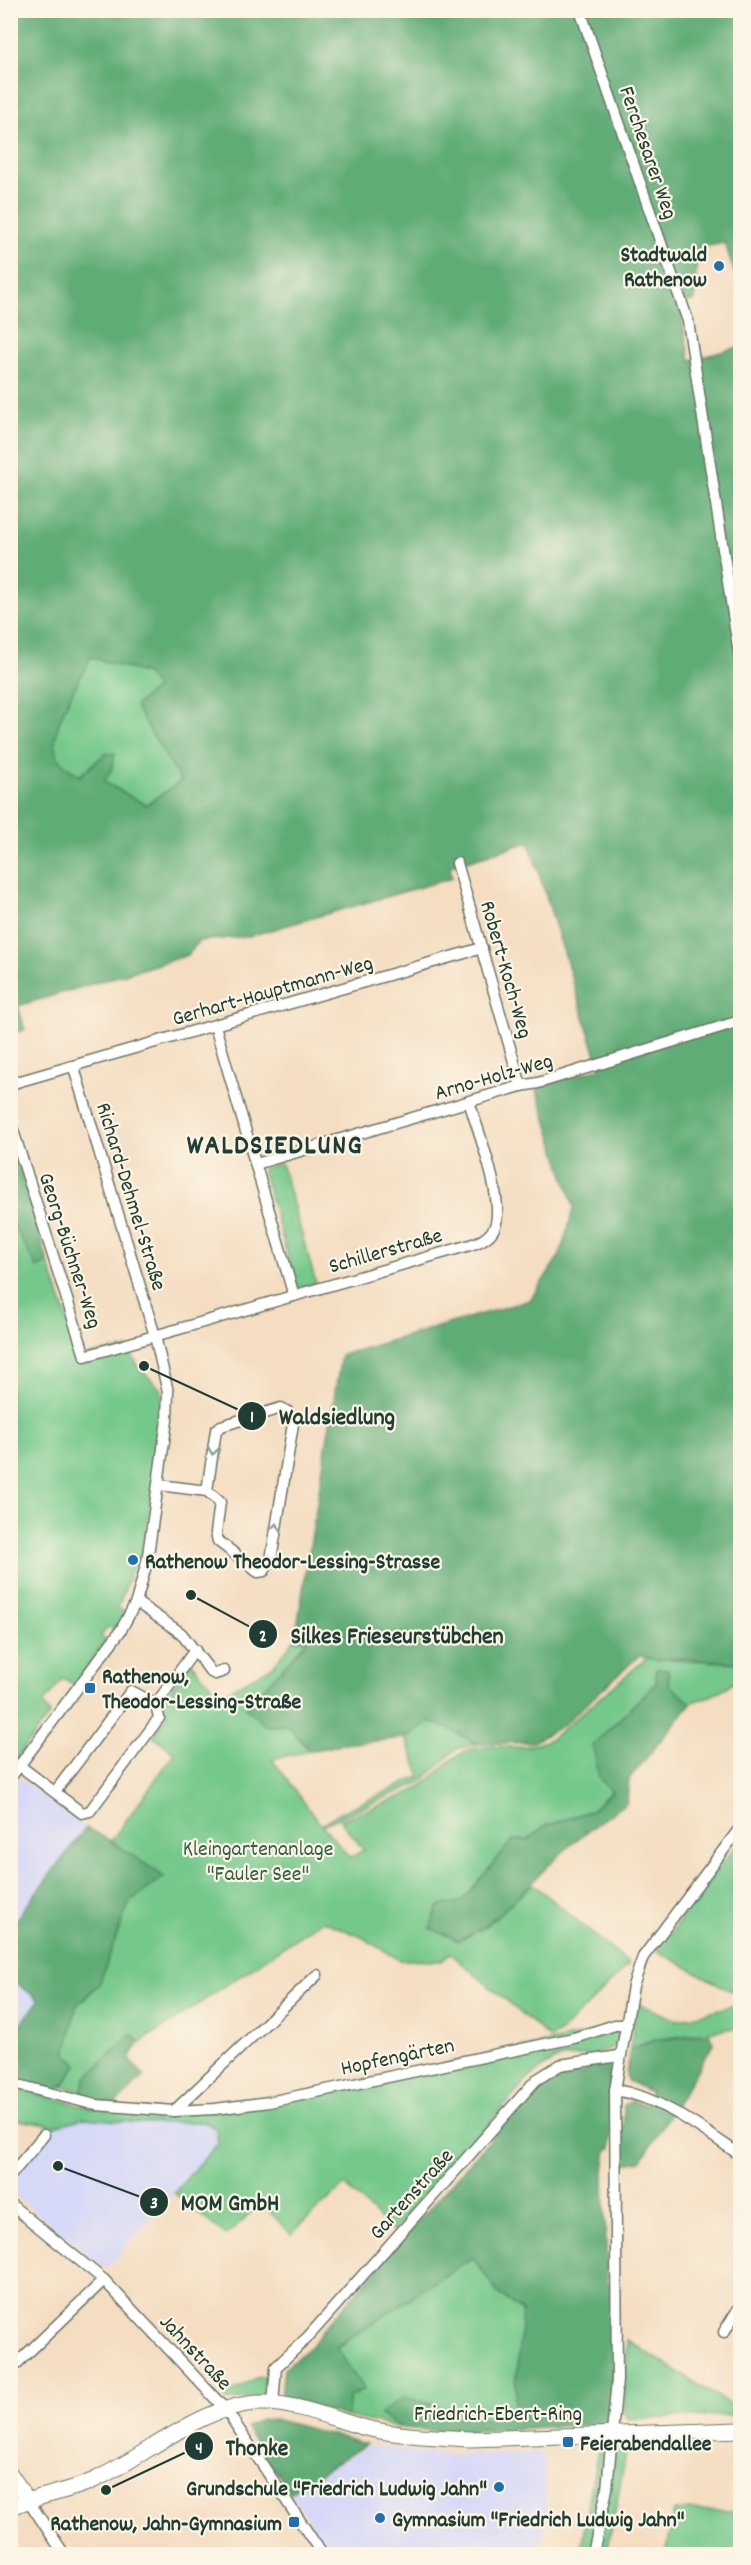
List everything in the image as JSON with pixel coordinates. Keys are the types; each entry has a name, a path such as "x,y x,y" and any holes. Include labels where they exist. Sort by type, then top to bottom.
{"main road":[{"name":"Friedrich-Ebert-Ring","path":"10,2508 28,2500 95,2480 212,2414 252,2404 273,2404 375,2430 408,2435 470,2439 741,2430"}],"street":[{"name":"Ferchesarer Weg","path":"580,10 688,321 741,660"},
{"name":"Robert-Koch-Weg","path":"457,863 521,1086"},
{"name":"Gerhart-Hauptmann-Weg","path":"74,1068 482,948"},
{"name":"Arno-Holz-Weg","path":"256,1164 521,1086 538,1083 741,1021"},
{"path":"215,1026 294,1296"},
{"path":"10,1084 74,1068"},
{"name":"Richard-Dehmel-Straße","path":"10,1779 121,1630 136,1602 147,1562 159,1485 168,1392 155,1336 74,1068"},
{"name":"Schillerstraße","path":"155,1336 470,1245 486,1238 495,1227 498,1213 496,1196 469,1101"},
{"name":"Georg-Büchner-Weg","path":"10,1121 85,1356 155,1336"},
{"path":"159,1485 207,1491 220,1502 216,1533 218,1541 258,1572 264,1570 271,1560 292,1424 288,1412 281,1408 220,1426 216,1430 207,1491"},
{"path":"136,1602 182,1633 211,1672 215,1674 224,1671"},
{"path":"20,1766 82,1813 90,1811 159,1718 156,1704 195,1650"},
{"path":"55,1792 131,1691 156,1704"},
{"path":"593,2554 607,2488 613,2434 619,2342 615,2090 619,2056 633,1986 643,1958 741,1828"},
{"path":"174,2111 271,2010 317,1975"},
{"name":"Hopfengärten","path":"10,2083 96,2105 174,2111 268,2102 574,2037 615,2025 626,2030"},
{"name":"Gartenstraße","path":"273,2404 276,2367 307,2338 536,2080 560,2066 619,2056"},
{"path":"615,2090 635,2093 663,2106 741,2155"},
{"path":"10,2176 44,2135"},
{"name":"Jahnstraße","path":"10,2204 104,2280 226,2410 322,2554"},
{"path":"10,2370 104,2280"},
{"path":"724,2332 741,2306"},
{"path":"10,2473 64,2554"}],"shaded area":[{"path":"18,1777 86,1828 11,1927 10,1786"},
{"path":"10,1979 39,2000 11,2038"},
{"path":"85,2118 141,2123 205,2122 216,2129 218,2143 106,2269 11,2192 11,2179 55,2126"},
{"path":"367,2446 453,2455 543,2453 547,2518 538,2554 332,2554 291,2494"}],"green space":[{"path":"11,11 740,11 740,273 735,275 725,243 697,248 695,300 679,305 690,360 740,347 740,1663 682,1658 656,1660 639,1656 563,1725 533,1742 477,1744 430,1721 405,1738 343,1744 310,1751 287,1725 266,1726 246,1708 307,1641 295,1639 341,1355 530,1300 560,1255 574,1207 536,1088 600,1068 529,842 450,866 452,878 250,936 199,941 188,955 18,1006 25,1030 11,1034","holes":["91,657 147,674 156,688 135,706 181,781 146,805 104,782 112,768 115,753 105,754 80,776 60,760 56,753 55,742 66,704"]},
{"path":"91,657 148,674 156,688 135,706 181,781 146,805 104,782 112,768 105,754 79,776 63,763 56,753 55,742 61,718"},
{"path":"11,1140 48,1262 37,1268 11,1220"},
{"path":"281,1163 316,1283 297,1288 262,1169"},
{"path":"10,1220 37,1267 48,1262 80,1356 128,1348 139,1368 162,1390 162,1417 141,1567 133,1566 118,1608 125,1612 114,1630 108,1626 101,1636 106,1641 75,1685 63,1678 43,1704 50,1714 11,1766"},
{"name":"Kleingartenanlage \"Fauler See\"","path":"295,1639 307,1641 266,1726 287,1725 310,1751 272,1759 321,1825 339,1813 421,1776 405,1738 430,1721 477,1744 456,1749 421,1782 322,1825 350,1858 364,1850 340,1820 411,1792 464,1752 493,1746 530,1746 552,1738 647,1658 740,1663 740,1679 713,1695 691,1703 669,1685 656,1683 593,1745 612,1791 590,1811 543,1827 528,1840 513,1840 462,1901 480,1931 533,1884 629,1964 561,2032 550,2038 450,1953 442,1961 400,1960 360,1936 322,1921 140,2043 132,2034 85,2079 80,2095 74,2089 62,2087 77,2065 66,2055 76,2006 99,1984 129,1902 164,1877 111,1841 175,1753 153,1736 167,1717 162,1702 190,1662 220,1695 272,1667"},
{"path":"656,1669 668,1669 669,1685 691,1703 629,1779 627,1802 571,1844 502,1911 474,1932 459,1941 430,1928 438,1907 462,1901 513,1840 528,1840 543,1827 590,1811 612,1792 599,1778 593,1745 656,1683"},
{"path":"86,1828 111,1841 164,1877 129,1902 99,1984 76,2006 66,2054 77,2064 62,2087 54,2090 11,2079 11,2038 39,2000 11,1979 10,1927"},
{"path":"740,1840 740,1996 657,1951"},
{"path":"637,2003 677,2020 740,2004 740,2027 655,2040 630,2049"},
{"path":"621,2029 617,2040 611,2048 604,2052 556,2060 529,2078 393,2232 345,2185 291,2234 261,2203 226,2236 174,2193 218,2143 216,2129 205,2122 141,2123 85,2118 55,2126 11,2119 10,2087 93,2108 214,2111"},
{"path":"131,2034 140,2043 129,2058 144,2076 114,2105 94,2102 80,2095 85,2079"},
{"path":"710,2034 714,2043 641,2161 623,2164 624,2105 632,2101 646,2105 651,2092 628,2081 626,2074 630,2049 655,2040"},
{"path":"607,2062 610,2067 611,2148 607,2149 604,2172 607,2282 611,2284 613,2357 611,2397 604,2424 454,2432 403,2428 380,2414 404,2397 454,2411 455,2417 485,2418 514,2414 522,2311 497,2292 473,2257 336,2347 364,2390 349,2397 348,2417 281,2397 284,2368 312,2346 322,2331 543,2079 559,2071 582,2074 592,2064"},
{"path":"473,2256 497,2292 522,2311 514,2414 485,2421 381,2415 403,2428 348,2417 349,2397 364,2390 336,2348"},
{"path":"627,2340 740,2411 740,2415 628,2419 624,2414"},
{"path":"270,2376 269,2396 226,2401 226,2395 256,2378"},
{"path":"260,2420 277,2420 366,2444 290,2493 246,2428"},
{"path":"627,2448 607,2554 580,2554 598,2450"},
{"path":"674,2510 740,2511 740,2554 665,2554"}],"place":[{"name":"Stadtwald Rathenow","path":"719,266"},
{"name":"Waldsiedlung","path":"144,1366"},
{"name":"Rathenow Theodor-Lessing-Strasse","path":"133,1560"},
{"name":"Silkes Frieseurstübchen","path":"191,1595"},
{"name":"Rathenow, Theodor-Lessing-Straße","path":"90,1688"},
{"name":"MOM GmbH","path":"58,2166"},
{"name":"Feierabendallee","path":"568,2442"},
{"name":"Grundschule \"Friedrich Ludwig Jahn\"","path":"499,2487"},
{"name":"Thonke","path":"106,2490"},
{"name":"Gymnasium \"Friedrich Ludwig Jahn\"","path":"380,2518"},
{"name":"Rathenow, Jahn-Gymnasium","path":"294,2522"}],"district":[{"name":"WALDSIEDLUNG","path":"275,1143"}]}
